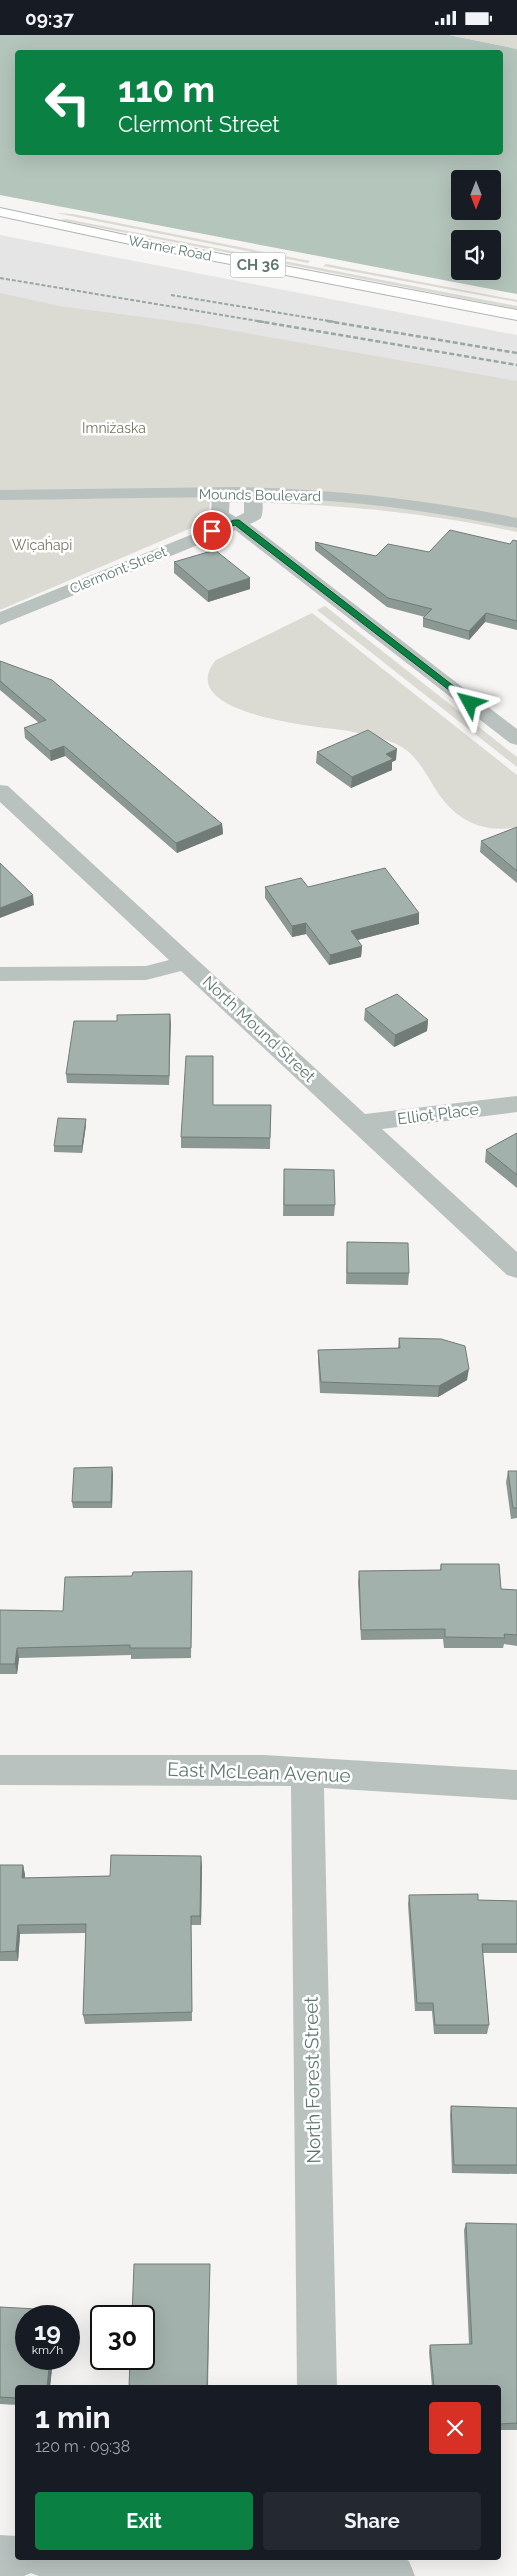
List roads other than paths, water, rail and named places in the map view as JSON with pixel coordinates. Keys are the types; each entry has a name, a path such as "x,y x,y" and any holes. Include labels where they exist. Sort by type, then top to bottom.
{"highway":[{"name":"Warner Road","path":"0,212 162,247 517,315"},
{"name":"Warner Road","path":"0,226 517,329"},
{"path":"84,245 103,248"}],"street":[{"path":"221,493 220,517 236,522 517,739"},
{"name":"Mounds Boulevard","path":"0,495 253,493 387,501 517,523"},
{"name":"Clermont Street","path":"0,619 236,522 253,517 253,493"},
{"name":"North Mound Street","path":"0,791 517,1268"},
{"path":"0,974 146,973 187,962"},
{"name":"Elliot Place","path":"359,1123 517,1104"},
{"name":"East McLean Avenue","path":"0,1770 264,1769 517,1785"},
{"name":"North Forest Street","path":"307,1772 317,2385"},
{"path":"0,2556 15,2557"},
{"path":"163,2560 320,2564 394,2576"}],"railway":[{"path":"0,278 264,322"},
{"path":"171,295 335,322"},
{"path":"257,321 517,365"},
{"path":"327,321 517,353"}],"park label":[{"name":"Imniżaska","path":"114,428"},
{"name":"Wic̣aḣapi","path":"42,545"}]}
